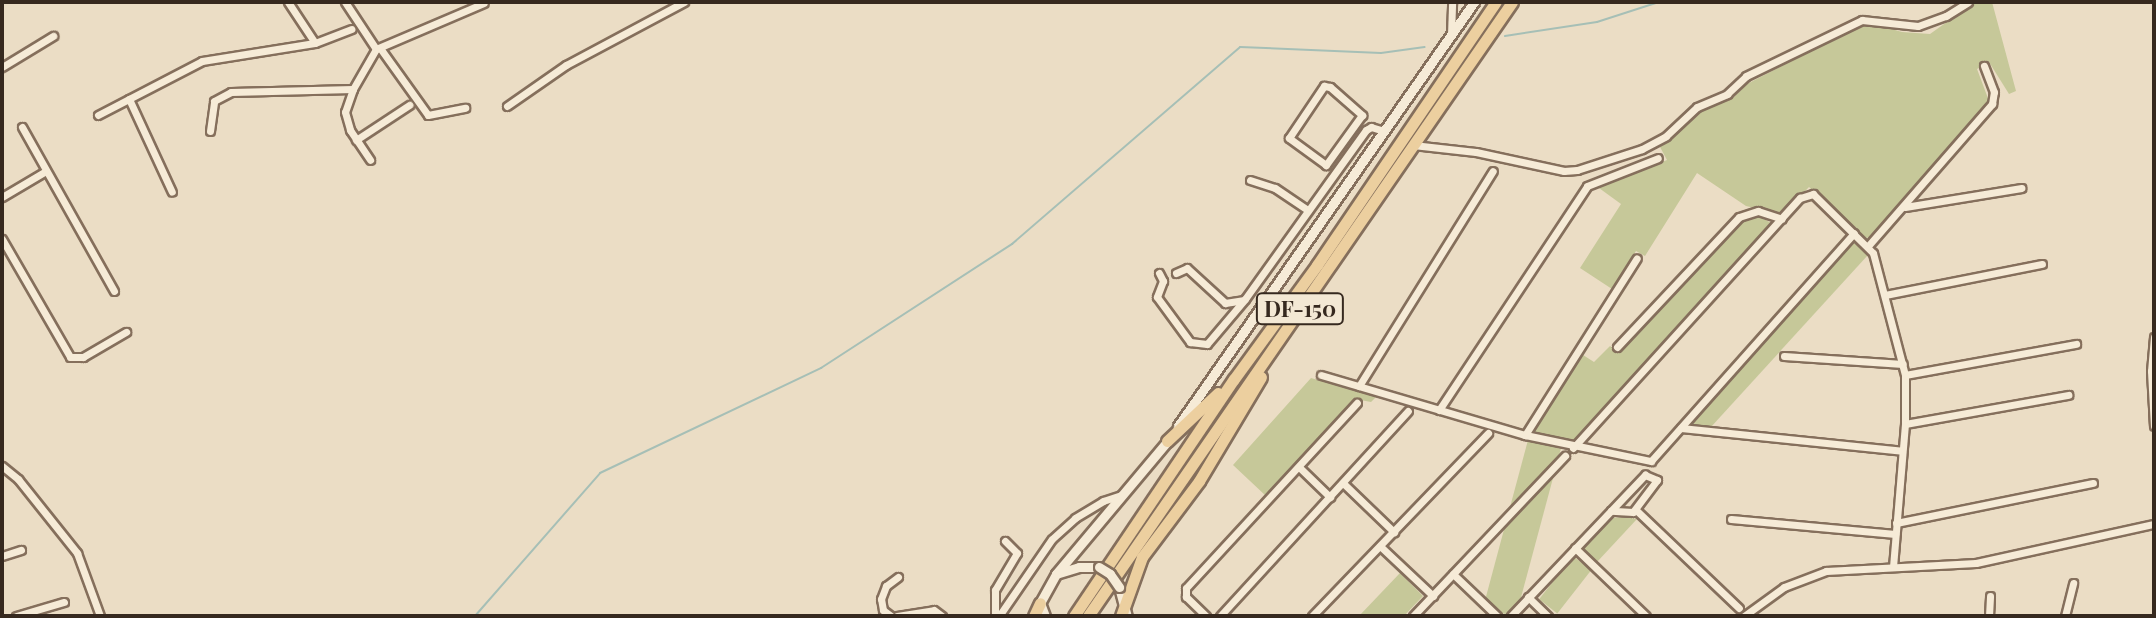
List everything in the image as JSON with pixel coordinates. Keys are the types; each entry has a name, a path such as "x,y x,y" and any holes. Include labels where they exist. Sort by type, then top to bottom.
{"main road":[{"name":"DF-150","path":"1074,616 1496,2"},
{"name":"DF-150","path":"1088,616 1512,2"},
{"path":"1124,612 1142,557 1199,481 1302,306"},
{"path":"1167,441 1234,379"},
{"path":"1034,616 1040,603"}],"street":[{"path":"288,2 315,43"},
{"path":"345,2 428,115 465,108"},
{"path":"507,106 566,65 684,2"},
{"path":"1451,35 1452,2"},
{"path":"1045,616 1040,603 1056,574 1167,441 1474,2"},
{"path":"1413,145 1577,170 1642,149 1666,136 1697,107 1727,94 1746,76 1862,20 1918,26 1946,16 1968,2"},
{"path":"370,160 345,121 353,89 378,49 484,3"},
{"path":"98,115 202,61 315,43 351,29"},
{"path":"2,67 53,36"},
{"path":"1868,246 1992,104 1994,92 1984,66"},
{"path":"1324,86 1361,113 1361,119 1346,140 1326,165 1290,140 1290,134 1324,86"},
{"path":"210,131 214,101 231,92 353,89"},
{"path":"129,99 172,192"},
{"path":"356,140 409,105"},
{"path":"22,127 114,291"},
{"path":"1159,273 1163,281 1157,297 1196,345 1212,340 1355,145 1371,127 1384,131"},
{"path":"1346,140 1355,145"},
{"path":"1439,410 1587,186 1658,158"},
{"path":"2,197 46,171"},
{"path":"1359,386 1493,171"},
{"path":"1250,180 1275,188 1308,210"},
{"path":"1903,208 2021,188"},
{"path":"1573,448 1809,193 1868,246 1903,364 1905,424 1893,566"},
{"path":"1617,347 1739,217 1758,211 1782,219"},
{"path":"1321,375 1573,448 1651,461 1854,233"},
{"path":"2,239 70,357 83,357 126,332"},
{"path":"1525,435 1637,258"},
{"path":"1885,295 2042,264"},
{"path":"1176,273 1187,268 1225,303 1245,299"},
{"path":"2154,337 2151,371 2154,426"},
{"path":"1905,375 2076,344"},
{"path":"1784,356 1903,364"},
{"path":"1905,424 2068,395"},
{"path":"1206,616 1186,597 1186,588 1357,403"},
{"path":"1220,616 1408,411"},
{"path":"1681,428 1902,451"},
{"path":"1312,616 1488,433"},
{"path":"1413,616 1565,456"},
{"path":"2,466 18,479 77,553 100,616"},
{"path":"1300,468 1330,497"},
{"path":"1511,616 1575,548 1611,511 1649,474 1657,483 1636,510 1630,513 1611,511"},
{"path":"1343,483 1394,532"},
{"path":"1896,523 2093,483"},
{"path":"997,616 1052,539 1103,501 1124,494"},
{"path":"1636,510 1739,608"},
{"path":"1731,519 1895,534"},
{"path":"1744,616 1784,587 1826,571 1976,563 2154,524"},
{"path":"997,616 995,590 1017,553 1005,541"},
{"path":"1380,546 1433,596"},
{"path":"1575,548 1646,616"},
{"path":"2,556 21,550"},
{"path":"1056,574 1079,567 1099,567 1110,574 1119,587 1124,612"},
{"path":"1453,574 1497,616"},
{"path":"898,577 886,586 881,599 883,610 894,616 934,610 942,616"},
{"path":"2065,616 2073,583"},
{"path":"1989,616 1990,596"},
{"path":"1528,597 1548,616"},
{"path":"16,616 64,602"}],"green space":[{"path":"1975,2 1992,2 2016,91 2009,94 1989,62 1977,69 1989,101 1871,237 1865,238 1809,187 1787,210 1776,213 1746,206 1697,173 1645,256 1636,251 1612,289 1580,268 1621,204 1599,188 1667,160 1660,147 1705,107 1732,99 1747,84 1867,22 1902,32 1930,34"},
{"path":"1757,215 1771,223 1771,227 1573,443 1531,434 1583,355 1594,362 1610,346 1618,351 1743,219"},
{"path":"1853,242 1868,255 1711,427 1690,425"},
{"path":"1311,378 1376,397 1371,402 1355,399 1266,496 1233,465"},
{"path":"1528,440 1561,449 1516,616 1483,608"},
{"path":"1609,518 1637,519 1597,562 1582,548"},
{"path":"1573,556 1591,570 1557,614 1539,599"},
{"path":"1400,573 1423,596 1404,616 1359,616"}],"waterway":[{"path":"1505,36 1597,22 1659,2"},
{"path":"475,616 600,473 821,368 1012,244 1240,47 1381,53 1425,47"}]}
